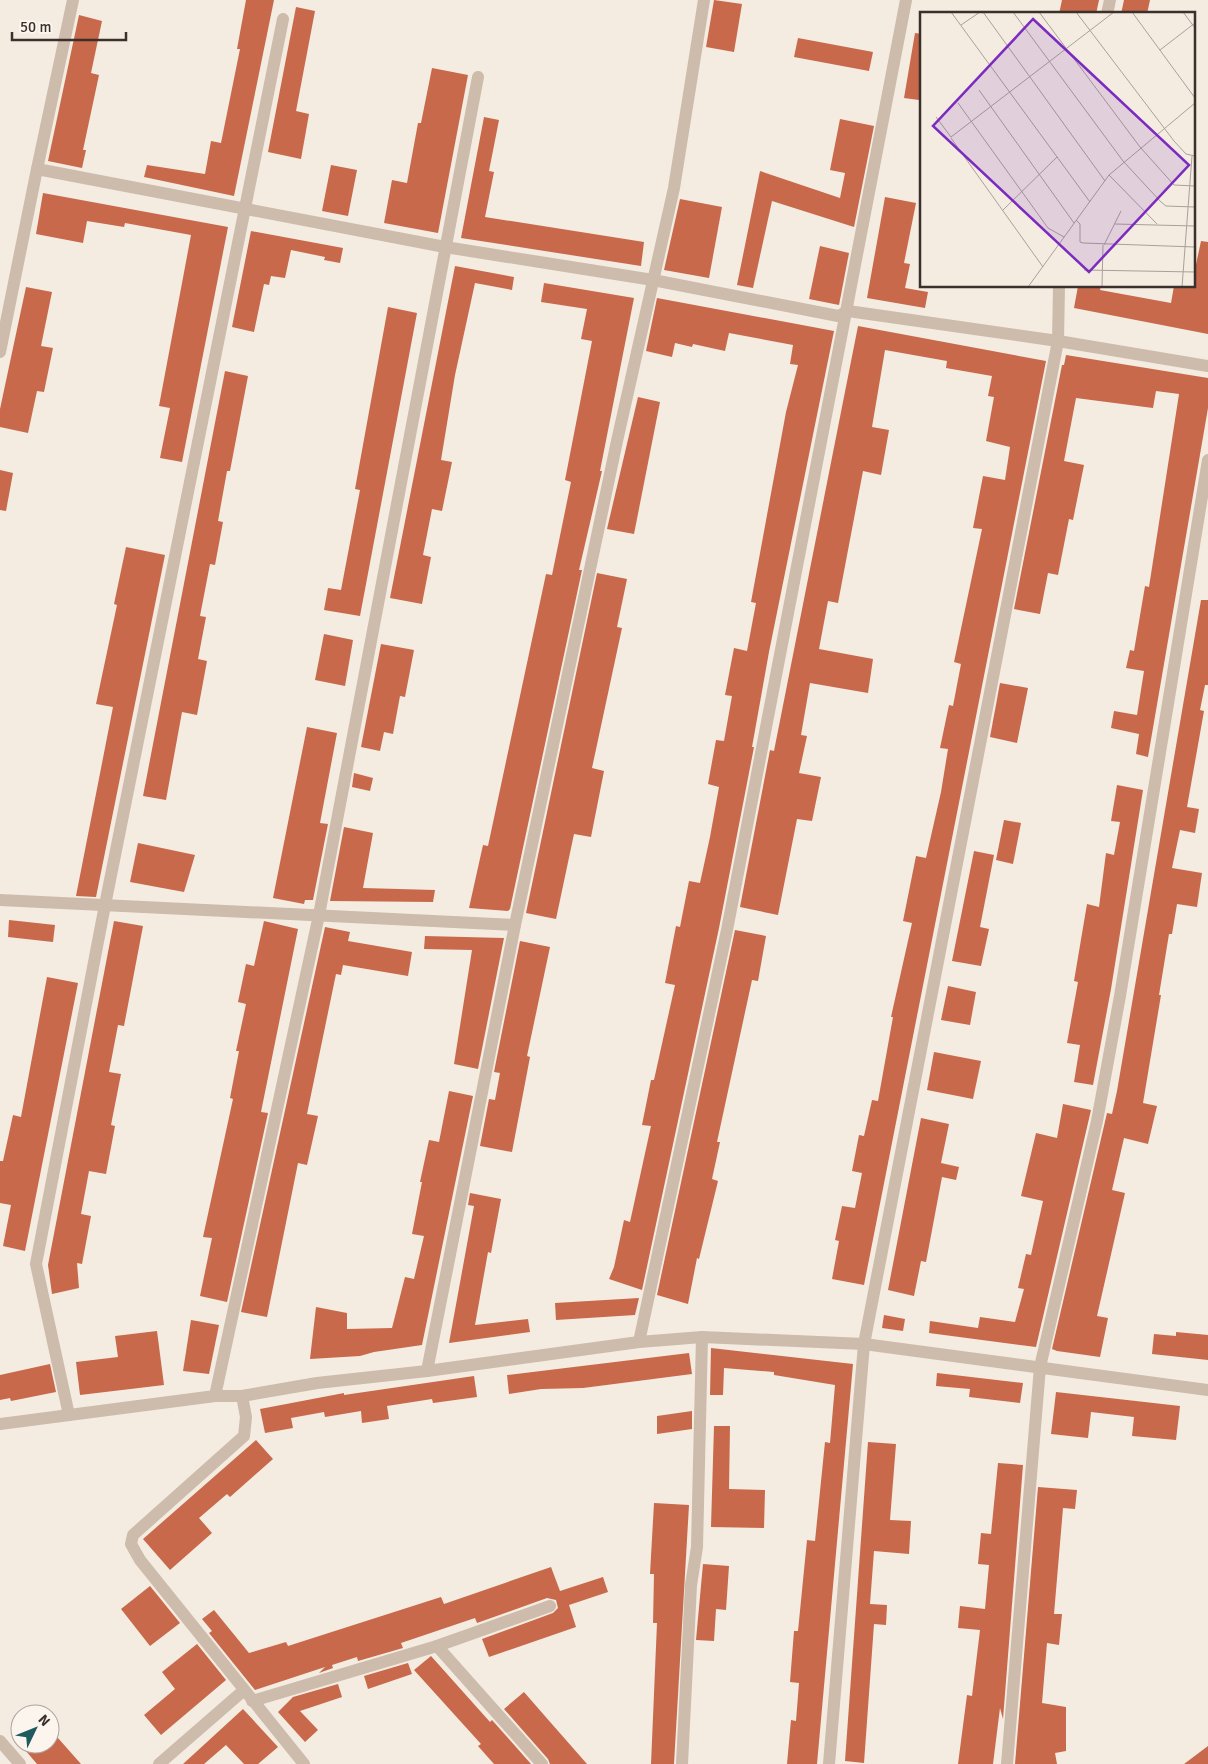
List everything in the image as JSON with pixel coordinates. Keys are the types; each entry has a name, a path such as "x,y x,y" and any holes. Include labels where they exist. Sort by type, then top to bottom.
{"street":[{"path":"0,352 73,0"},
{"path":"427,1371 515,925 678,168 704,0"},
{"path":"639,1342 727,930 848,312 906,0"},
{"path":"69,1415 36,1264 105,905 283,19"},
{"path":"215,1396 319,915 478,77"},
{"path":"37,169 445,247 653,280 838,316 848,312 1058,341 1208,366"},
{"path":"829,1764 864,1344 1058,341 1059,288"},
{"path":"1007,1764 1040,1367 1101,1102 1208,460"},
{"path":"0,900 515,925"},
{"path":"682,1764 690,1585 697,1547 702,1337"},
{"path":"0,1424 215,1396 242,1396 317,1383 427,1371 639,1342 702,1337 864,1344 1208,1390"},
{"path":"242,1396 246,1417 244,1436 133,1534 131,1544 140,1560 243,1691 304,1764"},
{"path":"252,1701 437,1646 550,1606"},
{"path":"437,1646 542,1764"},
{"path":"159,1764 243,1691"},
{"path":"0,1741 20,1764"}],"building":[{"path":"246,0 274,0 234,196 144,177 147,165 205,174 211,141 221,143 240,49 237,49"},
{"path":"714,0 742,4 734,52 706,47"},
{"path":"1062,0 1099,0 1096,12 1059,12"},
{"path":"1124,0 1150,0 1147,12 1121,12"},
{"path":"296,7 315,11 296,111 309,114 301,159 268,152"},
{"path":"79,15 102,21 91,73 99,75 83,150 86,150 82,168 48,161"},
{"path":"915,33 920,34 919,100 904,98"},
{"path":"798,38 873,52 869,71 794,57"},
{"path":"432,68 468,75 438,233 384,223 392,180 407,183 418,123 421,123"},
{"path":"484,117 499,120 489,171 494,172 485,217 644,242 641,266 461,238"},
{"path":"840,119 874,126 854,227 772,201 753,288 737,285 760,171 840,198 845,173 830,170"},
{"path":"331,165 357,170 348,216 322,211"},
{"path":"43,193 228,227 182,462 160,458 170,408 159,406 191,235 125,223 124,227 87,221 83,243 36,234"},
{"path":"885,197 916,203 904,263 910,264 905,288 928,292 925,308 867,298"},
{"path":"680,199 722,207 709,278 664,270"},
{"path":"251,231 343,248 340,263 324,260 325,257 291,250 285,278 271,276 269,285 264,284 254,332 232,327"},
{"path":"1201,241 1208,242 1208,334 1074,308 1078,288 1100,288 1100,290 1171,303 1174,288 1196,288 1196,265"},
{"path":"820,246 849,253 839,305 809,299"},
{"path":"455,266 514,277 512,290 475,283 455,375 441,460 452,462 442,511 432,509 423,555 431,557 422,604 390,598"},
{"path":"544,283 634,298 600,471 602,471 579,570 582,570 510,909 508,911 469,908 483,845 488,846 546,574 552,575 571,482 565,480 592,341 581,339 587,309 541,302"},
{"path":"26,287 52,292 41,346 53,348 44,392 37,391 28,433 0,427 0,409"},
{"path":"657,298 834,331 769,652 752,747 754,747 719,928 642,1290 609,1279 614,1267 624,1220 630,1222 651,1126 642,1125 651,1080 654,1080 675,985 665,983 676,926 680,927 689,881 700,883 719,787 708,784 716,740 724,741 732,696 725,695 734,648 747,651 756,603 751,602 786,412 798,365 790,364 793,345 729,333 725,351 693,344 692,347 675,343 672,357 646,351"},
{"path":"388,307 417,313 360,616 324,610 328,588 341,590 360,490 355,489"},
{"path":"858,326 1046,361 864,1285 832,1279 839,1241 835,1240 842,1206 855,1208 862,1173 852,1171 859,1135 864,1136 872,1100 878,1101 893,1017 891,1017 912,923 903,921 916,856 926,858 941,792 948,749 940,748 949,705 953,706 961,664 954,662 982,529 973,528 983,476 1005,480 1010,447 986,441 994,397 988,396 992,376 946,368 947,361 885,350 872,427 889,430 881,475 863,471 838,603 828,601 819,649 873,659 868,693 810,683 801,735 807,736 799,773 821,777 812,821 797,819 778,915 740,907 770,750 774,751"},
{"path":"1066,355 1208,378 1208,408 1148,757 1136,754 1139,734 1111,728 1114,711 1137,715 1144,671 1126,668 1130,650 1134,651 1145,586 1149,587 1179,394 1156,391 1153,408 1076,398 1064,461 1084,465 1073,520 1069,519 1058,575 1048,573 1040,614 1014,609 1062,365 1064,365"},
{"path":"225,371 248,376 230,471 227,471 218,521 223,522 215,565 210,564 200,616 206,617 198,659 207,661 197,715 182,712 166,800 143,796"},
{"path":"638,397 660,402 634,534 607,529"},
{"path":"0,470 13,473 6,511 0,510"},
{"path":"126,547 165,555 96,897 76,896 113,707 96,704 117,605 114,604"},
{"path":"597,573 627,579 617,627 622,628 592,768 604,771 591,837 574,834 556,919 526,913"},
{"path":"1201,600 1208,600 1208,685 1205,685 1200,710 1204,711 1187,807 1199,809 1195,833 1180,830 1172,868 1202,873 1197,907 1177,904 1172,934 1169,934 1143,1103 1157,1106 1148,1144 1124,1138 1112,1190 1125,1193 1097,1316 1108,1318 1100,1357 1057,1351 1052,1349 1107,1113 1112,1114 1117,1091"},
{"path":"324,634 353,640 345,686 315,680"},
{"path":"381,644 414,650 405,697 400,696 393,734 384,732 380,751 361,747"},
{"path":"1000,683 1028,688 1017,743 990,737"},
{"path":"307,727 337,733 320,823 328,824 313,900 305,900 304,904 273,898"},
{"path":"354,773 373,778 370,791 352,787"},
{"path":"1117,785 1143,790 1111,989 1093,1085 1074,1082 1080,1045 1067,1043 1078,982 1074,981 1087,904 1099,907 1106,853 1114,855 1120,822 1111,821"},
{"path":"1004,820 1021,823 1013,864 996,860"},
{"path":"344,827 373,833 363,888 435,890 433,902 330,901"},
{"path":"138,843 195,855 184,892 130,882"},
{"path":"974,851 994,855 980,927 989,929 981,966 952,961"},
{"path":"9,920 55,925 53,942 8,937"},
{"path":"114,921 143,926 124,1026 118,1025 109,1072 121,1074 111,1125 115,1126 106,1174 89,1171 81,1214 91,1216 82,1264 77,1263 79,1288 52,1294 48,1265"},
{"path":"264,921 298,929 261,1112 268,1113 227,1302 200,1296 212,1238 203,1237 233,1099 230,1098 239,1051 236,1051 246,1004 238,1002 246,964 254,966"},
{"path":"325,927 350,932 348,941 412,952 408,976 343,965 341,975 336,974 307,1114 318,1116 307,1165 298,1163 267,1317 241,1312"},
{"path":"735,930 766,936 758,981 752,980 717,1142 720,1142 712,1179 718,1181 699,1259 697,1258 688,1304 657,1295"},
{"path":"425,936 504,938 478,1069 454,1064 472,950 424,949"},
{"path":"520,941 550,947 527,1056 530,1057 512,1152 480,1146 489,1099 495,1100 500,1073 494,1072"},
{"path":"47,977 78,983 25,1251 3,1246 11,1205 0,1203 0,1161 3,1161 13,1115 21,1117"},
{"path":"948,986 976,992 970,1025 941,1020"},
{"path":"934,1052 981,1061 973,1099 927,1090"},
{"path":"449,1091 473,1096 422,1345 360,1356 310,1359 316,1307 347,1313 347,1329 392,1328 405,1277 414,1279 424,1236 412,1234 422,1182 420,1182 429,1140 439,1142"},
{"path":"1063,1104 1091,1110 1036,1347 929,1333 930,1321 978,1328 980,1317 1015,1322 1024,1289 1018,1288 1026,1254 1031,1255 1043,1201 1021,1196 1036,1133 1057,1138"},
{"path":"921,1118 949,1124 941,1163 959,1167 956,1180 942,1177 926,1262 921,1261 914,1296 888,1290"},
{"path":"470,1193 501,1199 491,1253 488,1252 475,1325 528,1319 530,1332 449,1343 474,1206 468,1205"},
{"path":"639,1298 635,1315 556,1320 555,1303"},
{"path":"884,1315 905,1319 903,1331 882,1328"},
{"path":"191,1320 219,1325 209,1374 183,1371"},
{"path":"157,1331 164,1385 80,1395 76,1362 118,1357 115,1336"},
{"path":"1176,1332 1208,1335 1208,1360 1152,1354 1154,1334 1176,1336"},
{"path":"711,1348 853,1364 817,1764 787,1764 791,1720 796,1721 799,1683 790,1682 794,1631 798,1631 807,1540 815,1541 825,1442 830,1443 835,1385 774,1375 774,1372 724,1368 723,1395 710,1395"},
{"path":"689,1353 692,1374 583,1388 541,1389 509,1394 507,1375"},
{"path":"50,1364 56,1392 11,1401 10,1398 0,1400 0,1375"},
{"path":"937,1373 1023,1383 1020,1403 969,1397 970,1389 936,1386"},
{"path":"474,1376 477,1397 433,1403 432,1399 387,1406 389,1419 362,1423 361,1411 325,1417 324,1412 291,1418 293,1428 265,1433 260,1409 344,1393 344,1395"},
{"path":"1056,1392 1180,1406 1176,1440 1132,1436 1134,1417 1091,1412 1088,1438 1051,1434"},
{"path":"692,1411 692,1429 657,1434 657,1416"},
{"path":"714,1426 730,1426 729,1489 765,1490 764,1528 711,1527"},
{"path":"256,1440 273,1459 230,1497 227,1494 199,1518 212,1533 170,1570 143,1539"},
{"path":"868,1442 896,1444 890,1520 911,1521 909,1554 874,1551 870,1604 887,1605 886,1625 874,1624 864,1763 845,1761"},
{"path":"998,1463 1023,1465 1003,1719 1000,1708 993,1764 958,1764 967,1695 972,1696 980,1630 958,1628 960,1606 985,1609 989,1565 978,1564 981,1533 991,1534"},
{"path":"1038,1487 1077,1490 1075,1509 1063,1508 1054,1614 1062,1614 1059,1645 1047,1643 1042,1703 1066,1707 1066,1751 1055,1753 1057,1764 1015,1764"},
{"path":"654,1503 689,1505 674,1764 651,1764 657,1623 653,1623 654,1574 650,1574"},
{"path":"703,1564 729,1566 726,1610 716,1609 714,1641 696,1640"},
{"path":"551,1567 560,1591 603,1577 608,1592 569,1605 576,1627 489,1657 482,1639 553,1613 558,1608 556,1600 547,1598 477,1623 475,1618 401,1643 403,1648 358,1661 357,1657 332,1665 333,1668 319,1673 325,1667 255,1690 209,1633 212,1631 202,1619 214,1610 249,1653 286,1642 288,1646 441,1597 444,1604"},
{"path":"150,1586 180,1623 150,1646 121,1609"},
{"path":"197,1644 226,1680 161,1735 144,1715 175,1689 162,1672"},
{"path":"431,1656 490,1722 492,1720 531,1764 494,1764 478,1746 481,1744 414,1670"},
{"path":"408,1663 412,1674 368,1689 364,1676"},
{"path":"338,1684 342,1697 300,1711 318,1730 305,1742 278,1712 293,1697"},
{"path":"524,1692 587,1764 550,1764 548,1759 504,1709"},
{"path":"243,1709 278,1747 258,1764 244,1764 226,1745 204,1764 183,1764"},
{"path":"60,1740 81,1764 37,1764 28,1754 60,1754"},
{"path":"1208,1746 1208,1764 1184,1764"}]}
